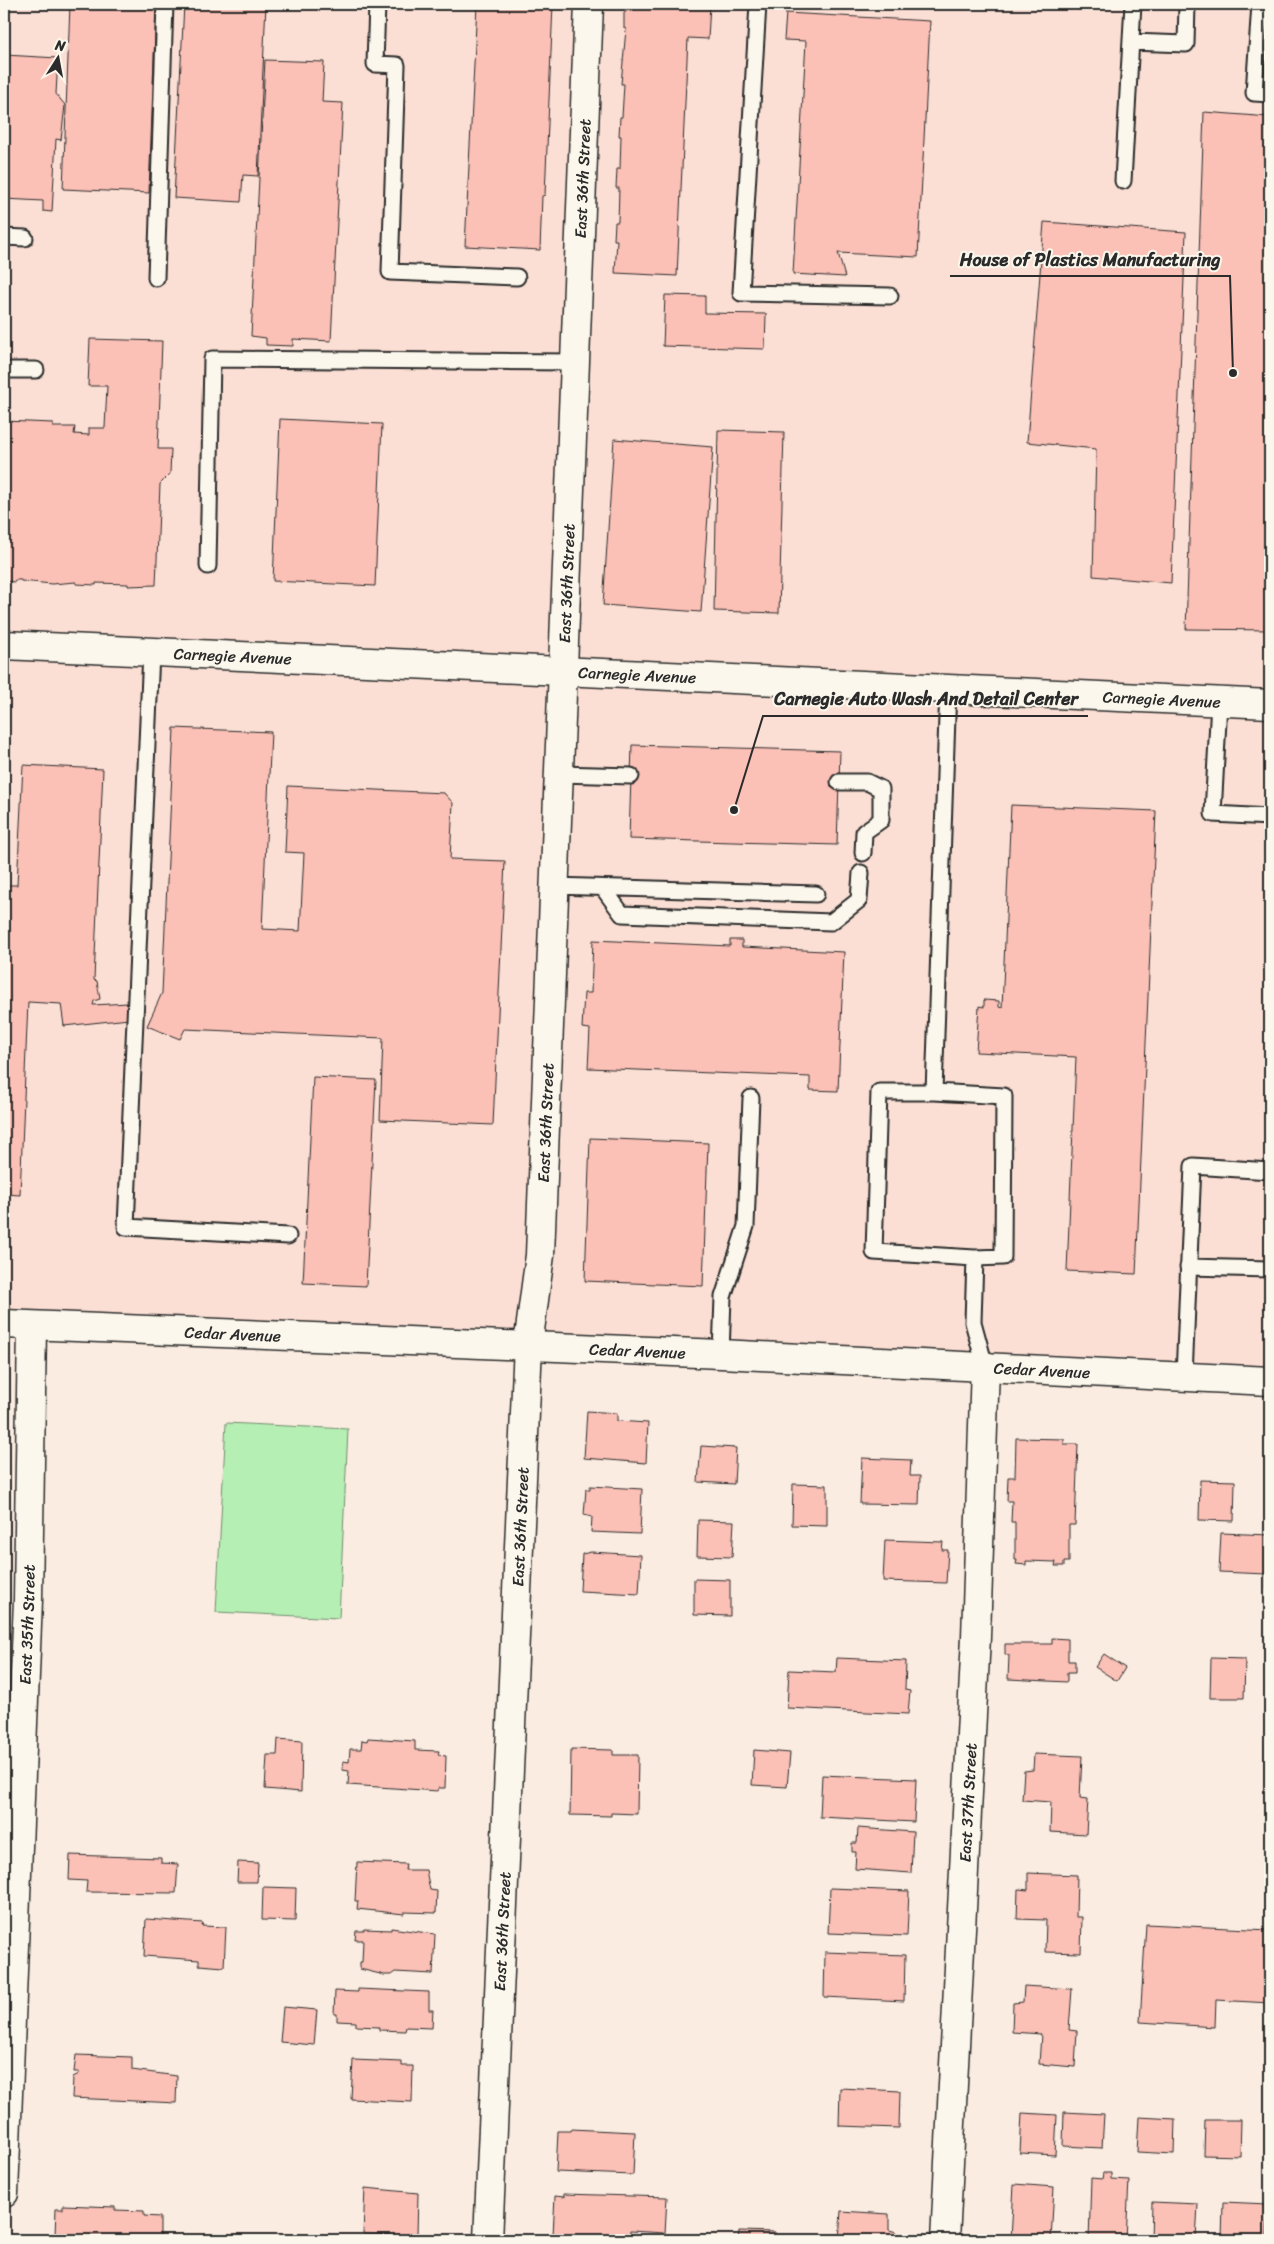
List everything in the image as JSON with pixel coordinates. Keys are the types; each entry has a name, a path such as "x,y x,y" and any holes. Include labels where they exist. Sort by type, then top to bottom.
{"street":[{"name":"East 36th Street","path":"488,2240 528,1346 540,1255 589,4"},
{"name":"Carnegie Avenue","path":"4,645 1270,704"},
{"name":"Cedar Avenue","path":"4,1324 721,1354 1270,1381"},
{"name":"East 35th Street","path":"4,2193 28,1600 32,1326"},
{"name":"East 37th Street","path":"945,2240 976,1637 985,1366"}],"lane":[{"path":"156,278 165,4"},
{"path":"377,4 375,64 396,65 390,272 517,277"},
{"path":"758,4 741,294 890,296"},
{"path":"1123,181 1133,4"},
{"path":"1131,42 1186,44 1188,4"},
{"path":"1260,4 1254,93 1270,94"},
{"path":"4,237 25,238"},
{"path":"208,566 212,359 574,362"},
{"path":"4,370 36,370"},
{"path":"151,652 126,1227 288,1236"},
{"path":"934,1092 948,688"},
{"path":"1219,702 1213,814 1270,817"},
{"path":"559,774 631,776"},
{"path":"839,782 867,782 881,789 881,820 864,832 863,853"},
{"path":"603,888 622,914 831,922 859,900 861,873"},
{"path":"554,886 816,894"},
{"path":"879,1092 934,1092 1004,1096 1003,1257 975,1258 874,1252 879,1092"},
{"path":"721,1354 723,1297 746,1226 751,1098"},
{"path":"1184,1376 1194,1166 1270,1171"},
{"path":"975,1258 973,1322 985,1366"},
{"path":"1188,1267 1270,1269"}],"shaded area":[{"path":"4,4 1270,4 1270,1381 4,1324"}],"green space":[{"path":"226,1423 348,1429 339,1618 216,1612"}],"building":[{"path":"70,4 156,4 149,193 63,189"},
{"path":"184,4 266,4 258,176 243,175 241,202 174,198"},
{"path":"477,4 553,4 545,195 542,196 540,250 465,246"},
{"path":"627,4 710,4 708,39 688,38 677,276 615,273 617,240 614,240 615,222 618,222 619,188 616,188 617,169 620,169 621,136 619,136 624,84 621,84 626,29 624,28 624,12 626,12"},
{"path":"786,13 930,21 918,257 838,253 845,277 793,274 806,41 784,40"},
{"path":"5,55 58,58 56,94 65,105 61,140 56,139 52,212 43,211 43,201 4,199"},
{"path":"265,60 324,62 322,102 343,103 331,341 293,339 293,346 266,345 266,338 251,336"},
{"path":"1204,112 1270,117 1270,630 1186,629"},
{"path":"1044,222 1186,232 1171,583 1093,576 1096,449 1027,442"},
{"path":"665,295 705,296 705,313 766,314 765,349 663,346"},
{"path":"90,339 162,341 158,449 171,449 170,474 160,484 156,585 128,586 128,584 96,583 96,585 76,584 76,582 52,584 21,580 15,580 15,582 4,581 4,421 53,423 53,427 75,427 74,434 89,435 89,428 105,428 107,386 88,386"},
{"path":"280,419 382,424 375,586 273,581"},
{"path":"718,430 784,432 779,613 714,611"},
{"path":"614,439 713,447 701,612 603,605"},
{"path":"174,728 271,732 262,929 300,931 304,853 285,852 288,786 444,793 453,803 450,859 505,861 493,1125 380,1120 383,1038 185,1029 180,1039 147,1026 162,993"},
{"path":"632,745 840,751 837,845 629,839"},
{"path":"23,765 103,769 94,980 97,981 100,999 94,1001 93,1005 128,1003 129,1019 64,1026 61,1004 28,1002 20,1195 4,1194 4,885 17,885"},
{"path":"1011,805 1156,811 1136,1274 1067,1271 1076,1057 976,1052 979,1006 984,1007 984,1000 999,1001 999,1007 1002,1008"},
{"path":"593,940 730,946 730,940 742,940 742,947 844,952 838,1091 810,1090 810,1077 588,1068 590,1029 582,1028 584,993 591,993"},
{"path":"313,1077 376,1080 366,1286 303,1283"},
{"path":"590,1138 708,1143 703,1286 585,1281"},
{"path":"587,1411 617,1413 617,1421 648,1423 646,1463 584,1458"},
{"path":"1016,1438 1064,1439 1064,1444 1078,1444 1075,1525 1069,1525 1069,1562 1064,1562 1064,1566 1055,1566 1056,1562 1026,1561 1026,1565 1016,1564 1015,1522 1011,1522 1012,1501 1007,1501 1008,1477 1015,1477"},
{"path":"701,1446 736,1448 734,1484 698,1482"},
{"path":"862,1458 911,1460 910,1476 920,1476 919,1505 860,1504"},
{"path":"1200,1480 1235,1481 1234,1521 1199,1520"},
{"path":"793,1484 827,1485 827,1526 792,1525"},
{"path":"590,1486 642,1489 640,1534 591,1532 592,1517 584,1515 586,1489 590,1489"},
{"path":"698,1520 734,1521 732,1557 697,1556"},
{"path":"1221,1533 1270,1535 1270,1589 1267,1589 1267,1574 1219,1572"},
{"path":"885,1540 943,1542 942,1550 948,1550 946,1583 883,1581"},
{"path":"591,1552 641,1555 639,1594 580,1591 582,1554"},
{"path":"694,1579 730,1580 730,1616 694,1615"},
{"path":"1052,1638 1068,1639 1068,1661 1075,1661 1075,1673 1067,1673 1067,1682 1008,1679 1009,1655 1005,1654 1005,1644 1052,1644"},
{"path":"1104,1654 1125,1668 1117,1681 1095,1667"},
{"path":"837,1658 906,1661 905,1690 910,1691 908,1714 787,1708 789,1670 836,1672"},
{"path":"1211,1658 1245,1659 1244,1698 1210,1698"},
{"path":"368,1738 415,1741 415,1750 439,1751 438,1755 446,1756 445,1788 438,1788 438,1791 348,1785 349,1771 342,1770 343,1761 349,1762 350,1749 361,1749 362,1740 367,1741"},
{"path":"278,1739 302,1741 301,1792 265,1789 267,1755 277,1755"},
{"path":"571,1749 613,1750 613,1755 638,1755 637,1814 611,1813 611,1816 570,1815"},
{"path":"754,1750 790,1753 787,1787 752,1785"},
{"path":"1034,1754 1082,1756 1080,1798 1088,1799 1086,1834 1050,1832 1051,1802 1022,1800 1024,1771 1033,1770"},
{"path":"822,1775 916,1779 914,1822 820,1817"},
{"path":"858,1828 913,1832 911,1873 855,1869 856,1852 852,1852 852,1843 857,1843"},
{"path":"70,1855 161,1858 161,1863 178,1864 176,1893 86,1892 87,1881 69,1880"},
{"path":"238,1862 258,1863 257,1882 237,1882"},
{"path":"357,1862 406,1864 405,1870 426,1870 430,1890 437,1891 436,1913 404,1912 404,1914 357,1909 358,1901 355,1901"},
{"path":"1028,1873 1077,1875 1076,1917 1082,1917 1081,1953 1045,1952 1046,1920 1017,1919 1018,1889 1028,1890"},
{"path":"263,1887 296,1888 295,1921 262,1920"},
{"path":"830,1888 909,1891 907,1936 828,1933"},
{"path":"146,1919 203,1923 202,1926 226,1927 224,1967 199,1965 199,1960 144,1956"},
{"path":"1146,1924 1270,1930 1270,2003 1216,2000 1215,2027 1140,2022"},
{"path":"391,1928 435,1934 433,1974 395,1972 391,1975 384,1975 360,1969 363,1940 355,1940 356,1931 364,1931 364,1929 391,1930"},
{"path":"825,1952 905,1955 904,2001 824,1997"},
{"path":"1024,1986 1072,1989 1069,2030 1077,2031 1075,2067 1039,2064 1041,2034 1012,2032 1013,2003 1023,2002"},
{"path":"358,1989 429,1992 429,2010 433,2010 432,2028 406,2027 405,2031 379,2030 379,2027 356,2026 356,2022 337,2021 337,2014 334,2014 335,1991 358,1992"},
{"path":"283,2007 317,2010 314,2045 280,2042"},
{"path":"76,2055 132,2057 132,2070 177,2076 176,2103 72,2098 73,2077 79,2074 79,2072 74,2072"},
{"path":"353,2060 402,2062 402,2066 413,2066 412,2102 351,2099"},
{"path":"840,2088 900,2091 899,2128 839,2126"},
{"path":"1064,2112 1104,2114 1102,2148 1063,2146"},
{"path":"1022,2113 1057,2115 1055,2155 1020,2153"},
{"path":"1139,2117 1175,2119 1174,2154 1137,2152"},
{"path":"1205,2120 1241,2120 1240,2156 1204,2155"},
{"path":"571,2129 635,2132 633,2175 556,2172 558,2131 570,2131"},
{"path":"1103,2173 1111,2173 1111,2179 1129,2180 1126,2240 1089,2240 1091,2178 1102,2179"},
{"path":"1014,2184 1054,2187 1051,2240 1011,2240"},
{"path":"365,2188 418,2193 417,2236 363,2234"},
{"path":"564,2194 667,2197 665,2233 630,2231 630,2239 553,2235 555,2196 564,2197"},
{"path":"1152,2202 1198,2204 1196,2240 1151,2240"},
{"path":"1223,2202 1268,2204 1267,2240 1222,2240"},
{"path":"63,2205 115,2207 115,2210 144,2211 144,2216 160,2217 160,2239 55,2235 56,2209 63,2209"},
{"path":"841,2211 889,2214 889,2230 897,2232 897,2240 839,2240"},
{"path":"739,2231 775,2232 775,2240 738,2240"}],"place":[{"name":"House of Plastics Manufacturing","path":"1233,373"},
{"name":"Carnegie Auto Wash And Detail Center","path":"734,810"}]}
